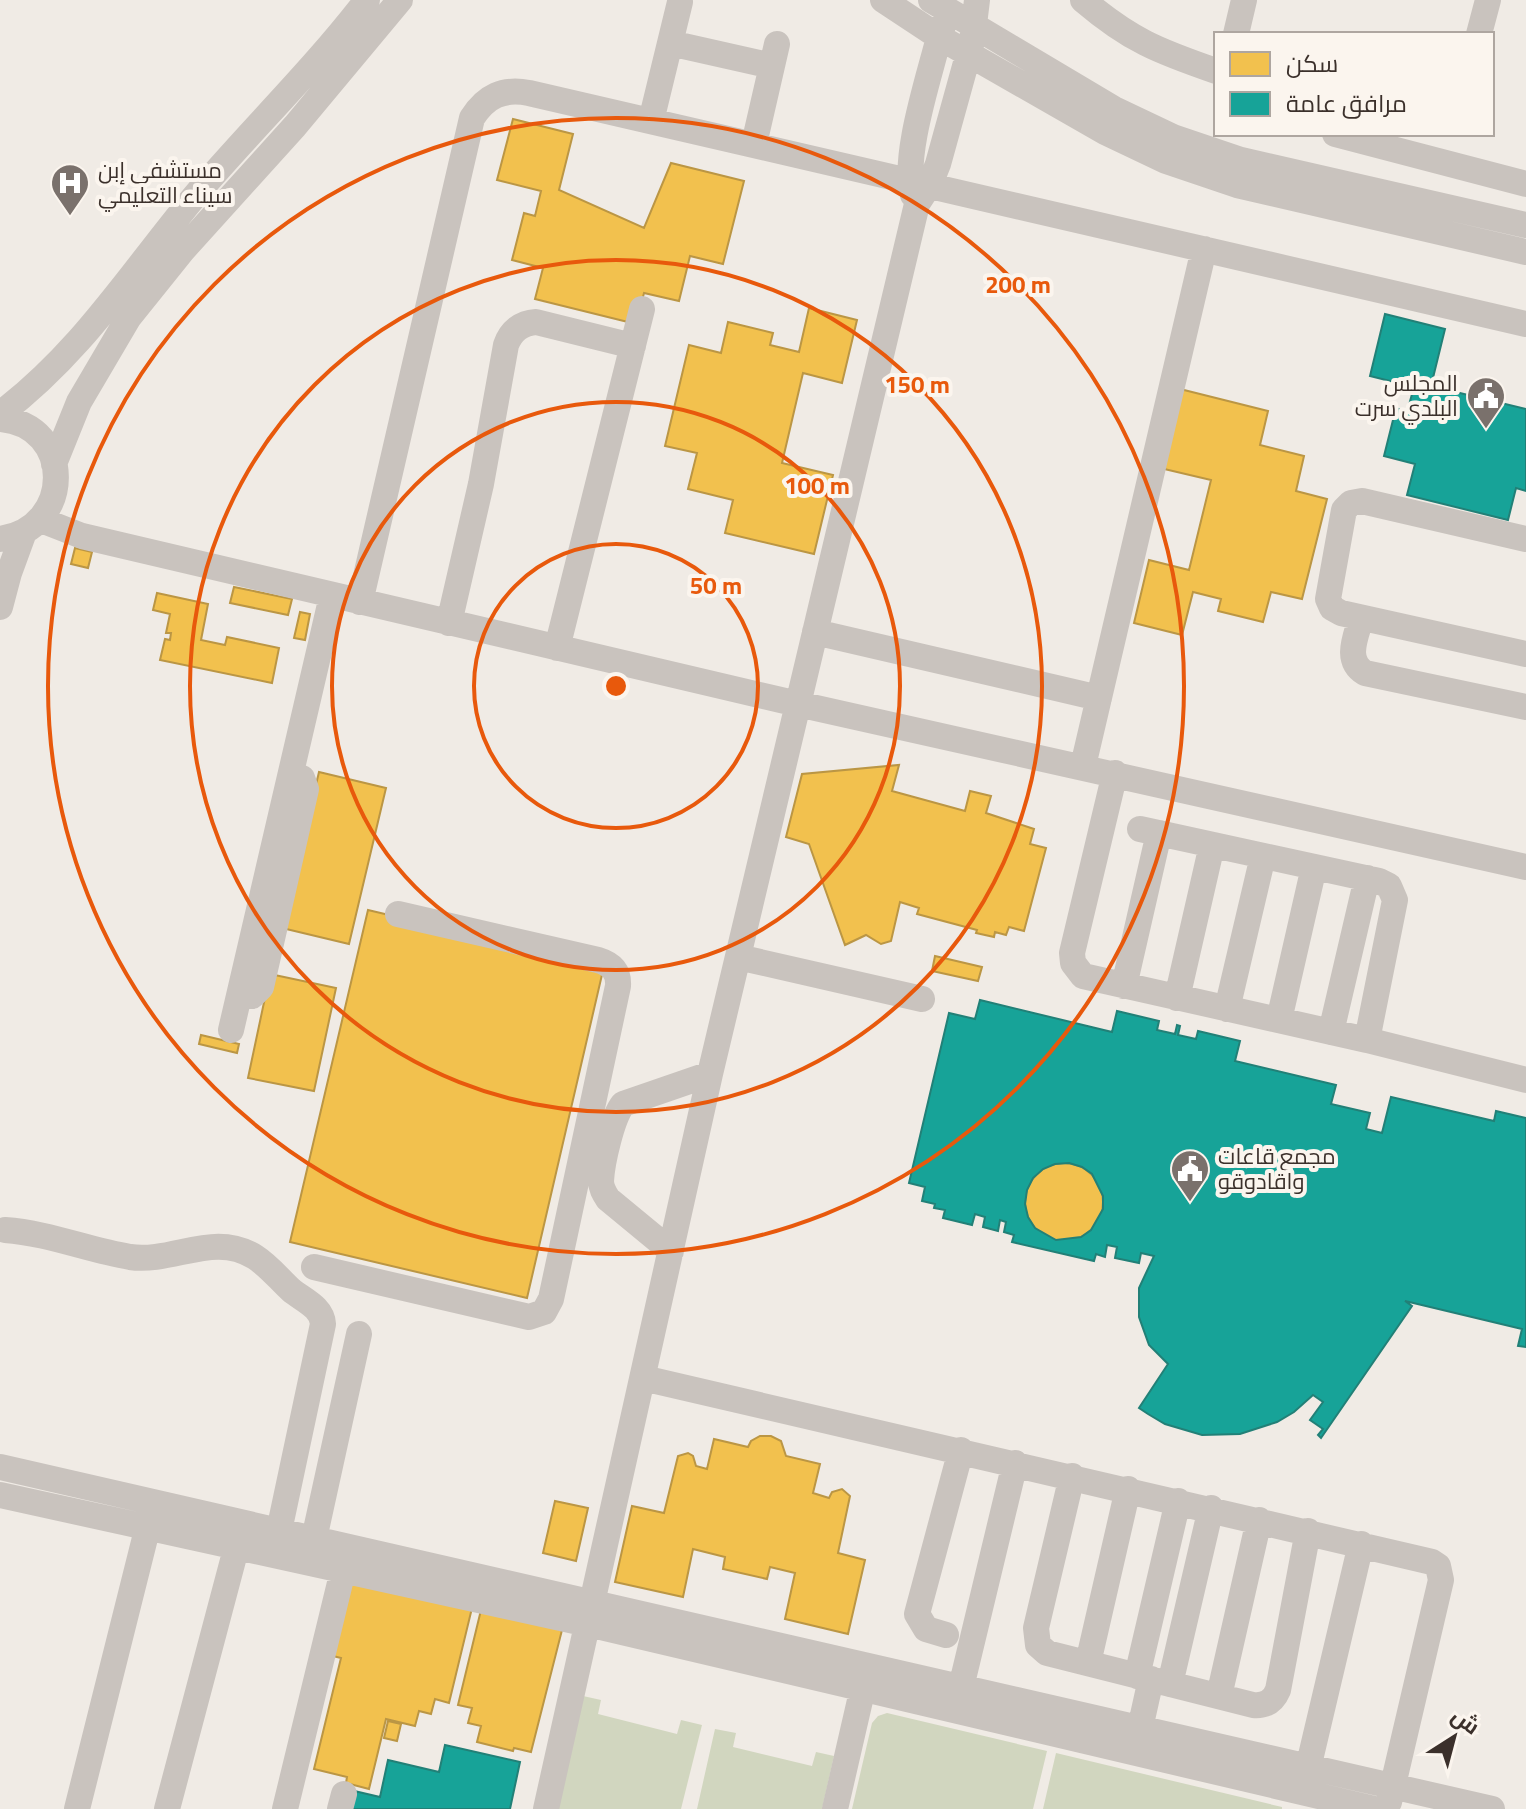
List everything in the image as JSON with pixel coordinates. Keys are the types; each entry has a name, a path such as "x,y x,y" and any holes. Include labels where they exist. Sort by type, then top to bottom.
{"street":[{"path":"0,417 74,349 196,195 300,81 367,0"},
{"path":"54,464 79,402 129,317 182,251 305,114 400,0"},
{"path":"883,0 939,37 1105,132 1166,161 1237,185 1526,252"},
{"path":"546,1809 710,1074 919,190 950,119 975,27 977,0"},
{"path":"1083,0 1106,20 1146,45 1214,70"},
{"path":"1236,32 1244,0"},
{"path":"1480,32 1488,0"},
{"path":"651,121 680,2"},
{"path":"919,190 910,158 947,4 975,27 1114,109 1173,137 1241,160 1526,225"},
{"path":"670,43 774,55 754,144"},
{"path":"360,602 469,131 479,107 502,92 516,91 754,144 919,190 1204,249 1526,324"},
{"path":"921,112 950,119"},
{"path":"1351,136 1390,141 1526,184"},
{"path":"1083,766 1204,249"},
{"path":"557,648 642,309"},
{"path":"449,623 481,484 506,345 512,333 523,324 536,322 633,346"},
{"path":"0,417 21,424 42,440 54,464 56,488 53,499 22,530 0,607"},
{"path":"1526,539 1362,501 1351,503 1344,510 1328,599 1332,608 1361,618 1526,654"},
{"path":"22,530 82,536 798,704 1526,864"},
{"path":"231,1030 332,596"},
{"path":"1361,618 1352,657 1360,671 1526,707"},
{"path":"815,632 1099,698"},
{"path":"1115,773 1072,958 1076,968 1087,978 1367,1040 1526,1080"},
{"path":"1124,986 1150,831 1367,878 1389,886 1395,900 1367,1040"},
{"path":"1177,998 1212,845"},
{"path":"1227,1009 1263,856"},
{"path":"1279,1020 1314,867"},
{"path":"1331,1032 1367,878"},
{"path":"314,1267 524,1316 539,1315 549,1304 595,1150 618,986 614,969 598,960 398,914"},
{"path":"738,957 922,999"},
{"path":"671,1251 608,1199 603,1191 595,1150 623,1104 710,1074"},
{"path":"5,1230 37,1234 134,1257 160,1257 207,1246 231,1247 262,1262 318,1309 323,1324 279,1531"},
{"path":"314,1539 359,1334"},
{"path":"643,1378 1211,1508 1425,1559 1438,1566 1441,1572 1390,1797"},
{"path":"946,1635 926,1629 917,1614 961,1450"},
{"path":"958,1699 1015,1463"},
{"path":"0,1467 151,1515 1137,1740 1308,1766 1390,1797 1492,1809"},
{"path":"1072,1476 1035,1634 1038,1645 1047,1653 1260,1706 1276,1696 1308,1531"},
{"path":"1088,1663 1128,1489"},
{"path":"0,1495 151,1515"},
{"path":"1153,1680 1178,1501"},
{"path":"1137,1740 1153,1680 1211,1508"},
{"path":"77,1809 151,1515"},
{"path":"1219,1696 1259,1520"},
{"path":"240,1535 279,1531 314,1539 346,1559"},
{"path":"167,1809 240,1535"},
{"path":"1302,1792 1361,1544"},
{"path":"285,1809 346,1559"},
{"path":"835,1809 866,1677"},
{"path":"1137,1740 1302,1792 1374,1809"}],"green space":[{"path":"583,1696 601,1700 598,1714 677,1734 681,1720 702,1725 681,1809 555,1809"},
{"path":"887,1713 1047,1751 1033,1809 852,1809 872,1723 878,1716"},
{"path":"715,1729 736,1733 733,1747 812,1766 816,1752 834,1756 822,1809 697,1809"},
{"path":"1056,1753 1282,1807 1282,1809 1043,1809"}],"building: سكن":[{"path":"513,119 573,134 559,190 644,228 671,163 744,181 723,264 690,256 679,301 644,293 636,324 535,299 543,268 512,260 524,213 535,216 541,191 497,180"},
{"path":"809,308 857,320 842,383 803,373 782,463 833,475 814,554 725,533 733,500 688,489 697,453 665,446 689,345 721,353 728,322 773,333 770,345 799,352"},
{"path":"1180,389 1268,411 1260,445 1304,456 1296,491 1327,499 1302,599 1271,592 1263,622 1218,611 1221,599 1193,592 1182,635 1134,623 1149,560 1189,570 1211,480 1160,468"},
{"path":"75,548 92,552 88,568 71,564"},
{"path":"234,587 292,599 288,615 230,603"},
{"path":"157,593 208,604 201,640 225,645 227,637 279,648 272,683 160,660 165,639 170,640 171,633 166,633 170,614 153,610"},
{"path":"300,612 310,614 305,640 294,638"},
{"path":"899,765 892,791 965,811 970,791 991,796 986,813 1034,829 1030,844 1046,848 1024,931 1009,927 1006,935 995,932 994,937 976,933 977,930 917,914 919,908 900,902 891,941 881,944 866,935 845,945 809,844 786,837 802,774"},
{"path":"319,772 386,788 349,944 282,928"},
{"path":"368,910 604,966 527,1298 290,1242"},
{"path":"935,956 982,967 978,981 932,971"},
{"path":"270,974 336,988 314,1091 248,1078"},
{"path":"201,1035 239,1044 237,1053 199,1044"},
{"path":"1064,1163 1079,1166 1096,1180 1103,1202 1100,1217 1086,1234 1064,1241 1049,1238 1032,1224 1025,1202 1028,1187 1042,1170"},
{"path":"760,1436 771,1436 781,1441 786,1456 820,1464 813,1493 829,1498 832,1492 842,1489 850,1496 838,1553 865,1560 848,1634 785,1619 795,1573 770,1567 767,1579 723,1569 725,1557 693,1549 683,1597 615,1582 632,1506 664,1513 678,1456 688,1453 693,1456 696,1466 707,1469 714,1439 748,1447"},
{"path":"555,1501 588,1508 576,1561 543,1553"},
{"path":"354,1578 472,1608 449,1703 435,1699 431,1714 419,1711 415,1726 386,1719 369,1789 346,1783 347,1777 314,1769 341,1658 325,1654"},
{"path":"481,1610 562,1630 531,1752 477,1742 481,1726 468,1723 472,1708 458,1705"},
{"path":"388,1721 401,1724 397,1741 384,1738"}],"building: مرافق عامة":[{"path":"1385,314 1445,329 1431,386 1526,409 1526,491 1516,488 1508,520 1407,495 1415,464 1384,456 1396,408 1407,412 1414,387 1370,376"},
{"path":"980,1000 1112,1032 1117,1011 1159,1021 1157,1030 1175,1034 1177,1025 1180,1026 1178,1035 1196,1039 1198,1031 1240,1041 1235,1061 1336,1085 1331,1104 1370,1113 1366,1129 1382,1133 1391,1097 1494,1121 1496,1111 1526,1118 1526,1347 1518,1346 1522,1329 1405,1301 1412,1306 1321,1438 1318,1435 1323,1429 1310,1420 1323,1402 1313,1395 1277,1422 1240,1434 1202,1435 1165,1424 1148,1414 1139,1408 1168,1364 1149,1345 1139,1317 1139,1288 1154,1256 1141,1253 1139,1263 1115,1258 1117,1247 1107,1245 1105,1257 1096,1254 1094,1261 1012,1242 1014,1235 1004,1232 1006,1222 1000,1220 998,1231 983,1227 985,1217 975,1214 972,1225 943,1218 945,1210 922,1201 925,1187 909,1183 949,1013 975,1019","holes":["1069,1163 1092,1174 1103,1196 1103,1209 1091,1230 1081,1237 1056,1240 1035,1228 1028,1217 1025,1204 1027,1190 1033,1178 1043,1169"]},
{"path":"445,1745 520,1762 510,1809 345,1809 350,1790 380,1797 388,1760 439,1772"}],"place":[{"name":"مستشفى إبن سيناء التعليمي","path":"70,217"},
{"name":"المجلس البلدي سرت","path":"1486,430"},
{"name":"مجمع قاعات واقادوقو","path":"1190,1203"}]}
